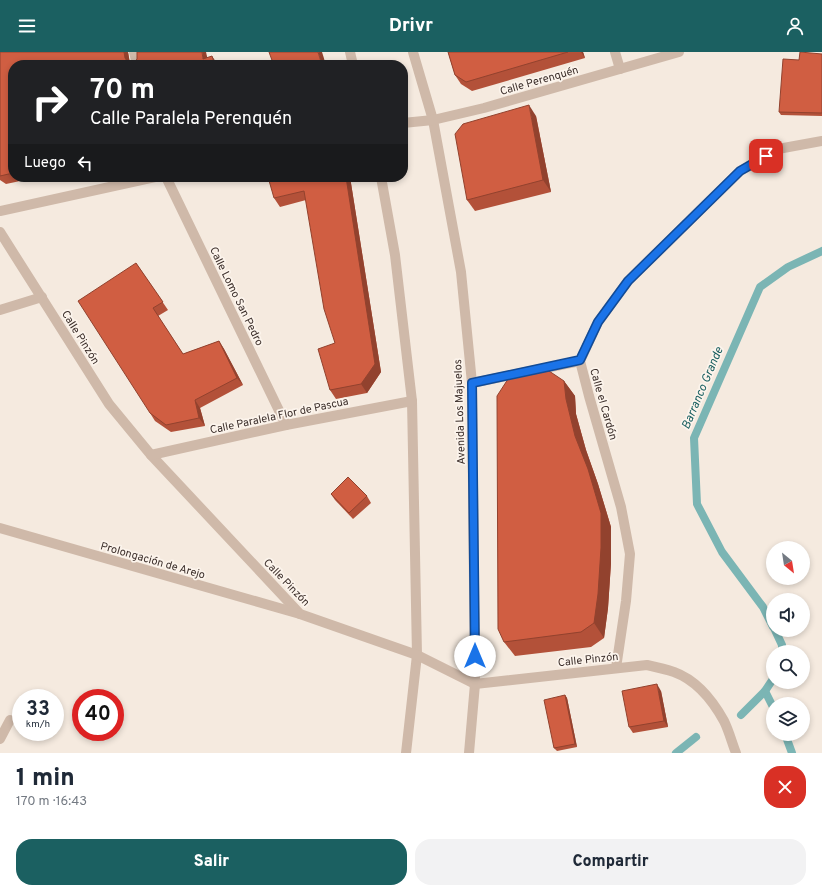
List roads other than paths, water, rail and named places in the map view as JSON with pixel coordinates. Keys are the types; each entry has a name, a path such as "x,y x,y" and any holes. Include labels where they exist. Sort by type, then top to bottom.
{"street":[{"name":"Avenida Los Majuelos","path":"413,52 433,120 461,272 472,383 475,684 469,753"},
{"path":"615,52 620,69"},
{"name":"Calle Perenquén","path":"408,122 433,120 484,108 679,52"},
{"name":"Calle el Cardón","path":"616,668 626,601 630,554 621,507 580,360 598,322 628,281 740,171 778,149 822,141"},
{"path":"0,211 132,182"},
{"name":"Calle Lomo San Pedro","path":"168,182 286,425"},
{"path":"382,182 395,255 412,401 417,655 409,739 406,753"},
{"name":"Calle Pinzón","path":"0,232 109,404 151,455 300,614 417,655 475,684 647,665 674,672 690,680 714,705 724,722 736,753"},
{"path":"0,310 42,297"},
{"path":"472,383 580,360"},
{"name":"Calle Paralela Flor de Pascua","path":"151,455 286,425 412,401"},
{"name":"Prolongación de Arejo","path":"0,528 300,614"},
{"path":"0,739 10,720"}],"waterway":[{"name":"Barranco Grande","path":"766,613 722,552 697,504 694,438 760,287 788,267 822,251"},
{"name":"Barranco Grande","path":"778,637 782,645"},
{"name":"Barranco Grande","path":"741,715 766,689"},
{"path":"765,691 768,697"},
{"name":"Barranco Grande","path":"676,753 696,737"},
{"path":"788,741 792,753"}]}
